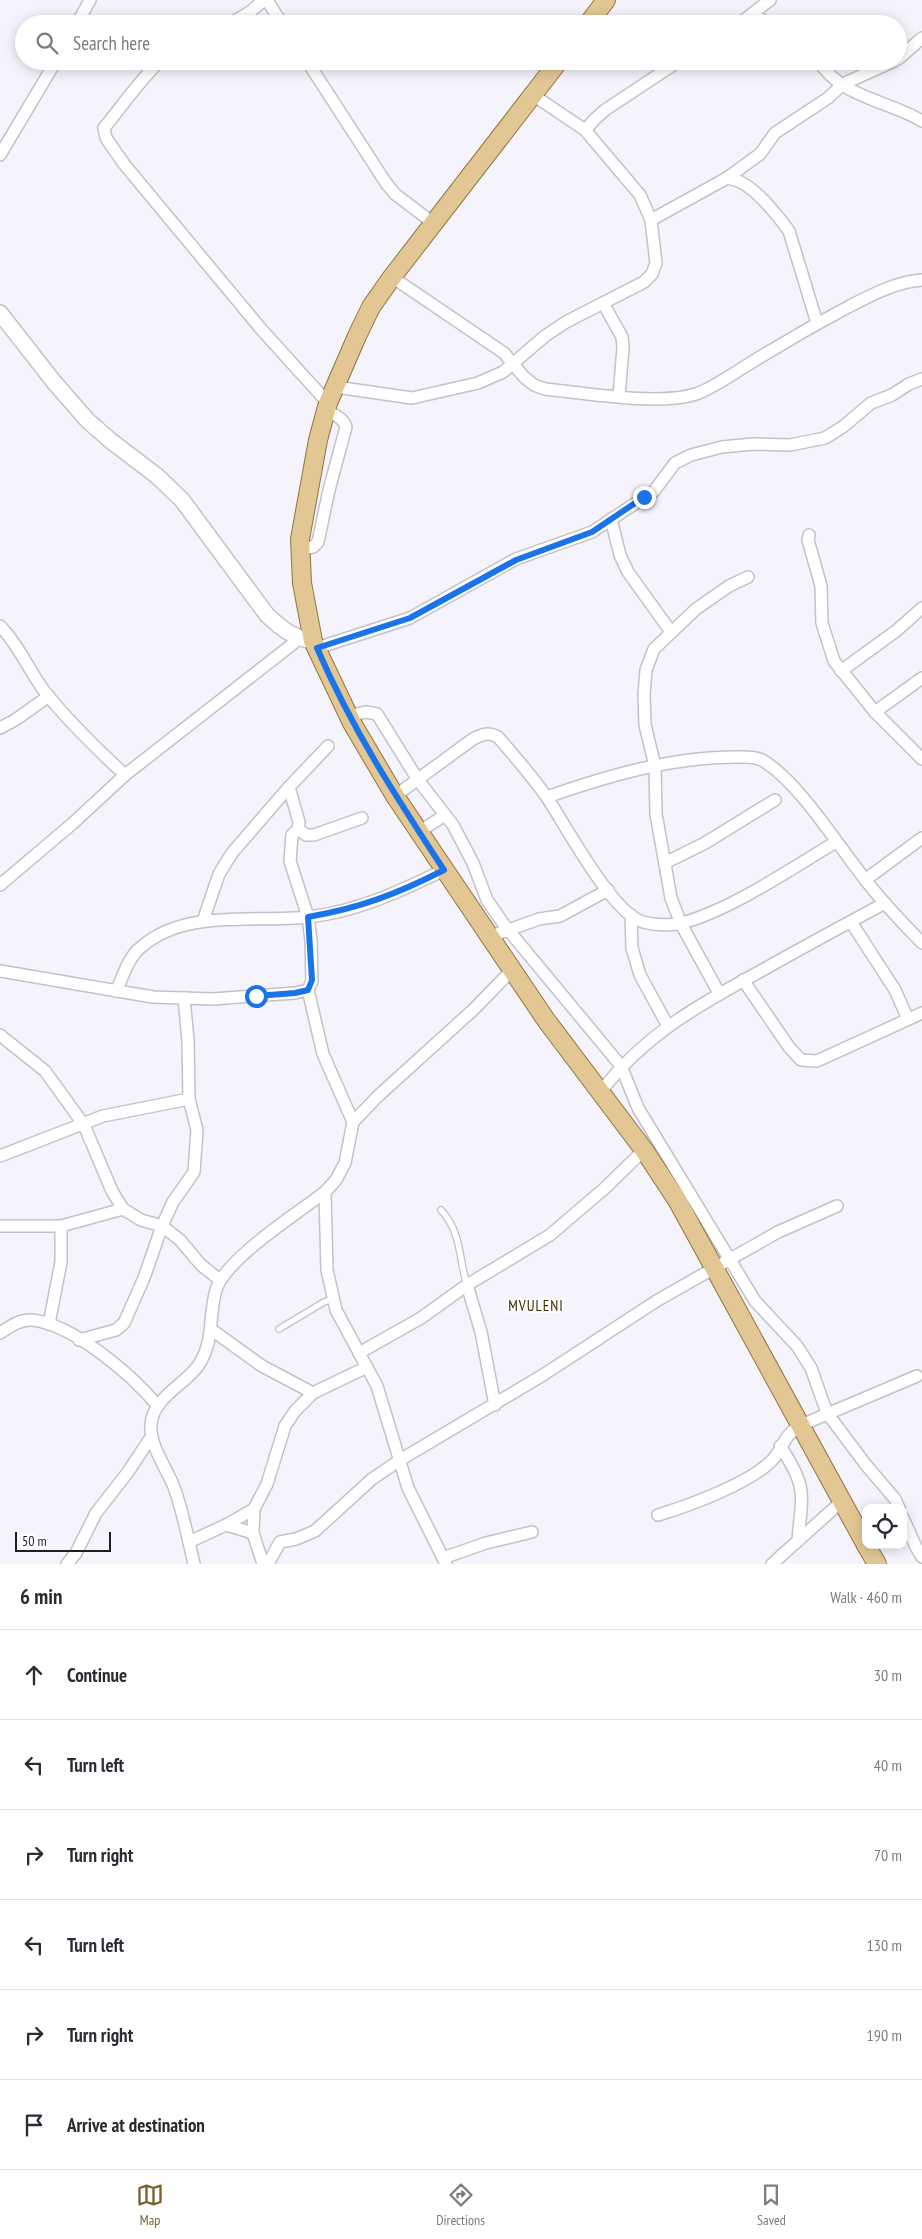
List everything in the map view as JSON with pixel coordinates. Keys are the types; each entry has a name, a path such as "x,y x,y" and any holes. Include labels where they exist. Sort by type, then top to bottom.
{"main road":[{"path":"595,15 606,0"},
{"path":"552,70 433,222 371,306 330,400 318,440 300,539 302,583 310,643 348,716 396,796 444,870 512,970 600,1093 686,1200 714,1268 862,1538"},
{"path":"868,1549 877,1564"}],"street":[{"path":"82,15 90,0"},
{"path":"245,15 265,0 276,15"},
{"path":"752,15 770,0"},
{"path":"907,51 922,38"},
{"path":"0,155 51,70"},
{"path":"151,70 138,82 119,112 104,128 106,138 124,164 261,329 330,400 339,417 345,422 346,427 329,490 318,542 313,547 300,549"},
{"path":"313,70 386,183 395,194 433,222"},
{"path":"585,130 594,118 665,70"},
{"path":"828,70 843,84 866,98 894,107 922,122"},
{"path":"651,220 727,178 760,154 775,133 828,98 843,84 874,70"},
{"path":"330,400 412,398 493,378 514,364 545,336 566,322 644,282 652,274 656,263 651,220 640,195 585,130 533,95"},
{"path":"727,178 752,189 781,219 789,231 817,323"},
{"path":"392,277 490,342 534,385 545,389 657,399 677,398 696,394 718,383 817,323 885,288 912,280 922,280"},
{"path":"603,303 622,338 623,348 619,396"},
{"path":"0,313 54,382 88,421 157,476 182,500 267,616 284,631 310,643"},
{"path":"0,885 72,824 125,775 310,643 410,618 516,560 592,532 654,491 675,463 691,455 722,447 753,444 790,445 825,438 844,426 871,403 892,395 909,384 922,379"},
{"path":"611,519 620,555 628,572 671,632"},
{"path":"810,534 808,540 821,586 822,623 827,645 841,671 875,712 922,759"},
{"path":"719,993 681,924 672,898 656,814 655,766 645,725 644,696 646,670 654,650 696,610 729,586 748,577"},
{"path":"841,671 896,631 922,608"},
{"path":"0,626 12,640 20,655 49,696 89,740 125,775"},
{"path":"875,712 922,678"},
{"path":"0,728 15,720 49,696"},
{"path":"348,716 366,712 377,714 418,780 445,815 473,863 488,900 509,930 621,1066 638,1108 686,1200 730,1259 755,1300 797,1346 811,1368 828,1413 897,1504"},
{"path":"396,796 473,739 483,734 491,734 498,737 546,797 608,890 631,915 648,923 681,924 729,903 836,842"},
{"path":"203,921 219,874 232,853 289,787 328,746"},
{"path":"546,797 595,780 655,766 729,757 753,757 762,760 781,776 806,802 865,880 922,943"},
{"path":"289,787 299,822 298,829 292,835 290,861 308,917 312,980 308,990 323,1054 353,1122"},
{"path":"665,863 705,843 775,800"},
{"path":"419,832 445,815"},
{"path":"298,829 306,835 314,835 362,818"},
{"path":"865,880 922,838"},
{"path":"116,991 133,956 139,948 161,934 191,923 203,921 234,918 308,917 347,910 382,898 444,870"},
{"path":"490,937 539,919 560,916 608,890"},
{"path":"600,1093 621,1066 638,1049 668,1026 719,993 885,903"},
{"path":"631,915 632,948 640,975 668,1026"},
{"path":"851,922 895,990 908,1019"},
{"path":"194,1564 173,1486 151,1437 151,1422 158,1406 197,1367 207,1350 212,1330 216,1291 220,1280 236,1261 325,1192 336,1180 345,1163 353,1122 376,1097 474,1008 512,970"},
{"path":"0,971 153,998 213,999 295,993 308,990"},
{"path":"743,980 789,1047 801,1060 818,1062 922,1013"},
{"path":"79,1340 116,1330 124,1323 144,1278 162,1226 173,1202 194,1172 198,1130 189,1099 188,1040 184,998"},
{"path":"0,1034 45,1072 84,1125 112,1191 123,1209 140,1220 162,1226 180,1240 201,1265 220,1280"},
{"path":"0,1156 84,1125 103,1116 189,1099"},
{"path":"359,1352 421,1318 467,1285 550,1235 605,1188 644,1150"},
{"path":"325,1192 327,1270 336,1310 367,1367 384,1404 408,1488 444,1561 486,1543 532,1532"},
{"path":"268,1564 280,1542 296,1539 315,1531 372,1479 400,1460 495,1405 658,1300 792,1225 837,1206"},
{"path":"0,1226 61,1226 123,1209"},
{"path":"50,1324 61,1262 61,1226"},
{"path":"467,1285 481,1332 495,1405"},
{"path":"0,1333 13,1324 30,1320 50,1324 66,1331 118,1365 140,1385 158,1406"},
{"path":"212,1330 262,1366 313,1393"},
{"path":"263,1564 253,1533 254,1510 267,1484 285,1426 302,1403 313,1393 367,1367"},
{"path":"658,1515 701,1501 754,1475 774,1458 788,1434 799,1426 917,1376"},
{"path":"67,1564 76,1553 96,1513 128,1472 151,1437"},
{"path":"780,1446 802,1486 803,1498 798,1541"},
{"path":"772,1564 841,1502"},
{"path":"189,1542 254,1510"},
{"path":"226,1525 253,1533"},
{"path":"907,1527 922,1557"}],"lane":[{"path":"441,1210 451,1220 457,1233 462,1269 467,1285"},
{"path":"279,1328 324,1302 333,1299"}],"district":[{"name":"MVULENI","path":"536,1306"}],"route":[{"path":"256,996 308,990 312,980 311,940 308,917 347,910 382,898 444,870 389,786 352,723 334,688 317,648 384,628 432,608 516,560 592,532 644,497"}]}
